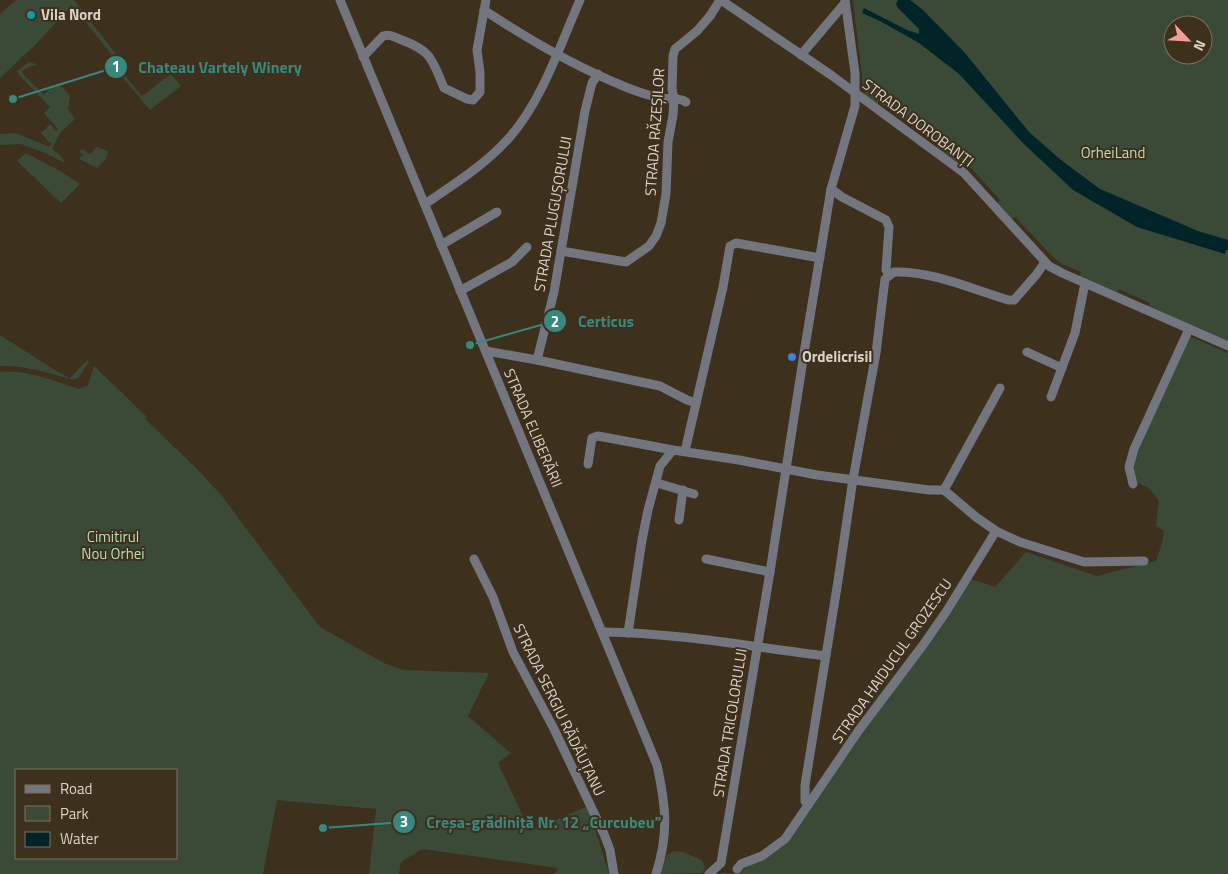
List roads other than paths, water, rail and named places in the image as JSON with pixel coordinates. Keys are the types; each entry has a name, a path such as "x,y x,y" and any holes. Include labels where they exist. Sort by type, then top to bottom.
{"street":[{"name":"STRADA ELIBERĂRII","path":"340,0 646,737 659,774 665,808 666,826 664,843 656,874"},
{"path":"363,57 383,36 387,35 401,39 422,49 430,56 444,88 473,100 480,92 477,50 486,0"},
{"path":"425,204 493,154 509,138 530,108 580,0"},
{"name":"STRADA DOROBANȚI","path":"720,0 801,55 964,173 1045,262 1062,273 1228,346"},
{"name":"STRADA RĂZEȘILOR","path":"561,251 626,262 649,246 656,236 664,209 668,142 673,116 673,56 676,49 697,31 710,16 720,0"},
{"path":"801,55 845,2"},
{"name":"STRADA TRICOLORULUI","path":"709,874 720,863 770,572 804,347 831,189 855,106 855,73 845,2"},
{"path":"484,10 556,54 598,74 646,94 674,100 681,99 686,102"},
{"name":"STRADA PLUGUȘORULUI","path":"537,360 554,292 585,111 592,83 598,74"},
{"path":"831,189 888,222 890,227 886,270 889,274 900,272 927,276 973,288 1008,300 1014,300 1045,262"},
{"path":"441,245 497,212"},
{"path":"685,451 731,244 736,243 820,258"},
{"path":"460,290 512,262 526,247"},
{"name":"STRADA HAIDUCUL GROZESCU","path":"808,805 805,800 805,785 853,479 876,353 885,279 889,274"},
{"path":"1051,396 1075,333 1085,283"},
{"path":"1134,484 1129,467 1134,449 1188,329"},
{"path":"486,351 660,386 696,403"},
{"path":"1027,352 1062,368"},
{"path":"944,490 1000,388"},
{"path":"588,464 592,438 594,436 817,475 929,490 944,490 996,531 1020,542 1077,560 1093,562 1144,561"},
{"path":"628,633 648,510 657,483 660,466 673,450"},
{"path":"657,483 694,494"},
{"path":"679,520 683,490"},
{"name":"STRADA HAIDUCUL GROZESCU","path":"736,869 741,864 762,856 785,838 859,730 942,618 996,531"},
{"name":"STRADA SERGIU RĂDĂUȚANU","path":"474,559 493,597 513,652 554,729 604,834 610,850 614,874"},
{"path":"706,559 770,572"},
{"path":"603,632 702,639 756,648 826,656"}],"water":[{"path":"898,0 910,0 923,10 965,53 1029,132 1061,160 1100,189 1198,231 1228,240 1228,250 1226,250 1225,254 1137,227 1073,190 1023,143 959,74 919,43 862,13 864,8 907,30 919,34 919,29 898,8 896,4"}],"place":[{"name":"Vila Nord","path":"31,15"},
{"name":"Chateau Vartely Winery","path":"13,99"},
{"name":"Certicus","path":"470,345"},
{"name":"Ordelicrisil","path":"792,357"},
{"name":"Creșa-grădiniță Nr. 12 „Curcubeu”","path":"323,828"}],"park label":[{"name":"OrheiLand","path":"1113,153"},
{"name":"Cimitirul Nou Orhei","path":"113,546"}]}
